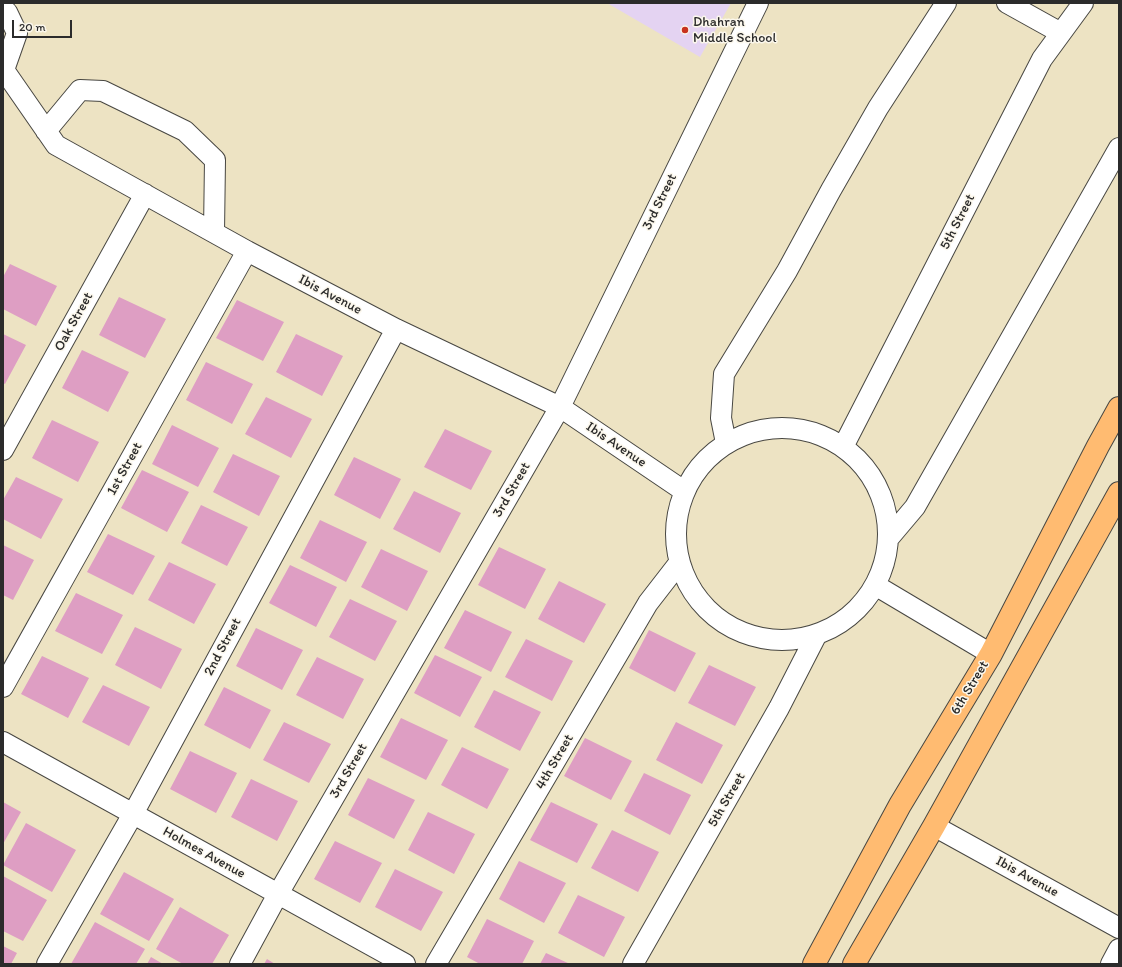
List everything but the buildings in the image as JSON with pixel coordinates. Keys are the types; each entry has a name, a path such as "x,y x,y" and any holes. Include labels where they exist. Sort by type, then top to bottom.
{"main road":[{"name":"6th Street","path":"814,964 900,805 991,654 1119,408"},
{"path":"854,964 934,826 1119,494"}],"street":[{"name":"3rd Street","path":"240,964 278,894 560,407 758,3"},
{"path":"726,443 720,418 724,374 787,271 830,190 878,108 946,3"},
{"path":"1007,3 1061,33"},
{"name":"5th Street","path":"843,447 1042,59 1083,3"},
{"path":"3,10 7,12 17,33 3,71"},
{"name":"Ibis Avenue","path":"3,71 56,145 247,251 396,329 560,407 684,491"},
{"path":"46,131 80,90 103,91 185,131 215,160 214,232"},
{"path":"888,526 886,554 882,570 875,586 854,612 836,625 817,634 795,639 778,640 756,636 730,626 704,606 690,588 679,563 675,530 677,513 684,491 697,468 708,456 726,443 752,431 768,428 788,427 818,434 843,447 859,461 878,489 884,504 888,526 888,539 916,506 1119,148"},
{"name":"Oak Street","path":"3,450 145,194"},
{"name":"1st Street","path":"3,687 247,251"},
{"name":"2nd Street","path":"47,964 133,814 396,329"},
{"name":"4th Street","path":"436,964 648,603 679,563"},
{"path":"875,586 991,654"},
{"name":"5th Street","path":"633,964 779,708 817,634"},
{"name":"Holmes Avenue","path":"3,742 405,964"},
{"name":"Ibis Avenue","path":"934,826 1119,928"},
{"path":"1111,964 1119,949"}],"shaded area":[{"name":"Dhahran Middle School","path":"607,3 731,3 700,57"}],"place":[{"name":"Dhahran Middle School","path":"685,30"}]}
